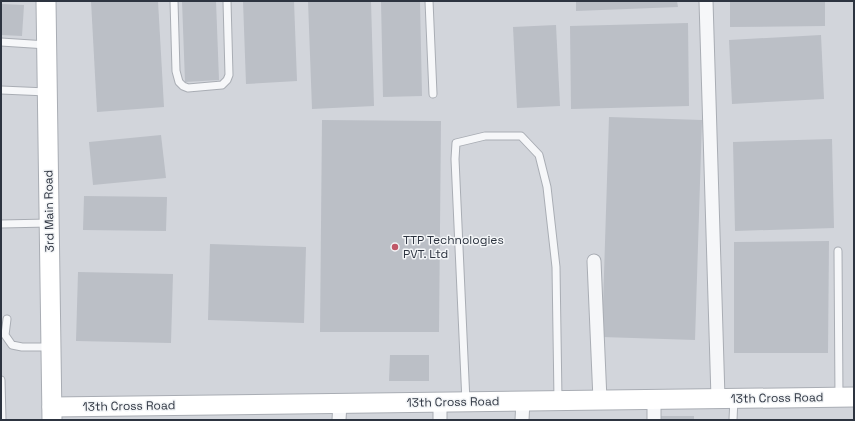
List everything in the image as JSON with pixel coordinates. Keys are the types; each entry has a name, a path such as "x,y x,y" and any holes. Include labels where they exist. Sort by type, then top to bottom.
{"street":[{"name":"3rd Main Road","path":"46,1 52,413"},
{"path":"706,1 726,398"},
{"path":"594,261 600,400"},
{"name":"13th Cross Road","path":"52,413 440,411 466,402 846,397"},
{"path":"654,399 654,420"},
{"path":"522,420 523,401"}],"lane":[{"path":"174,1 176,71 179,82 188,88 222,85 227,80 229,75 227,1"},
{"path":"429,1 433,94"},
{"path":"1,42 47,45"},
{"path":"1,90 48,92"},
{"path":"466,402 454,159 456,143 485,136 521,136 539,155 548,187 556,267 558,400"},
{"path":"1,224 50,223"},
{"path":"838,251 846,397"},
{"path":"7,319 5,335 12,345 22,347 52,347"},
{"path":"1,380 2,420"},
{"path":"726,398 733,420"}],"shaded area":[{"path":"1,1 854,1 854,420 1,420"}],"building":[{"path":"91,1 158,1 164,107 97,112"},
{"path":"182,1 216,1 219,80 185,82"},
{"path":"243,1 294,1 297,81 246,84"},
{"path":"308,1 371,1 374,106 312,109"},
{"path":"381,1 420,1 422,96 383,97"},
{"path":"576,1 677,1 678,7 576,11"},
{"path":"730,1 825,1 825,26 730,27"},
{"path":"1,4 24,5 22,36 1,35"},
{"path":"688,23 689,106 571,109 570,26"},
{"path":"556,25 560,106 517,108 513,27"},
{"path":"821,35 824,99 732,104 729,40"},
{"path":"609,117 702,120 695,340 602,337"},
{"path":"322,120 441,121 439,332 320,332"},
{"path":"161,135 166,178 93,185 89,142"},
{"path":"832,139 834,228 735,231 733,142"},
{"path":"84,196 167,197 166,231 83,230"},
{"path":"829,241 828,353 734,353 734,242"},
{"path":"210,244 306,247 304,323 208,320"},
{"path":"78,272 173,274 171,343 76,341"},
{"path":"390,355 429,355 429,381 389,381"},
{"path":"661,416 694,416 694,420 661,420"}],"place":[{"name":"TTP Technologies PVT. Ltd","path":"395,247"}]}
